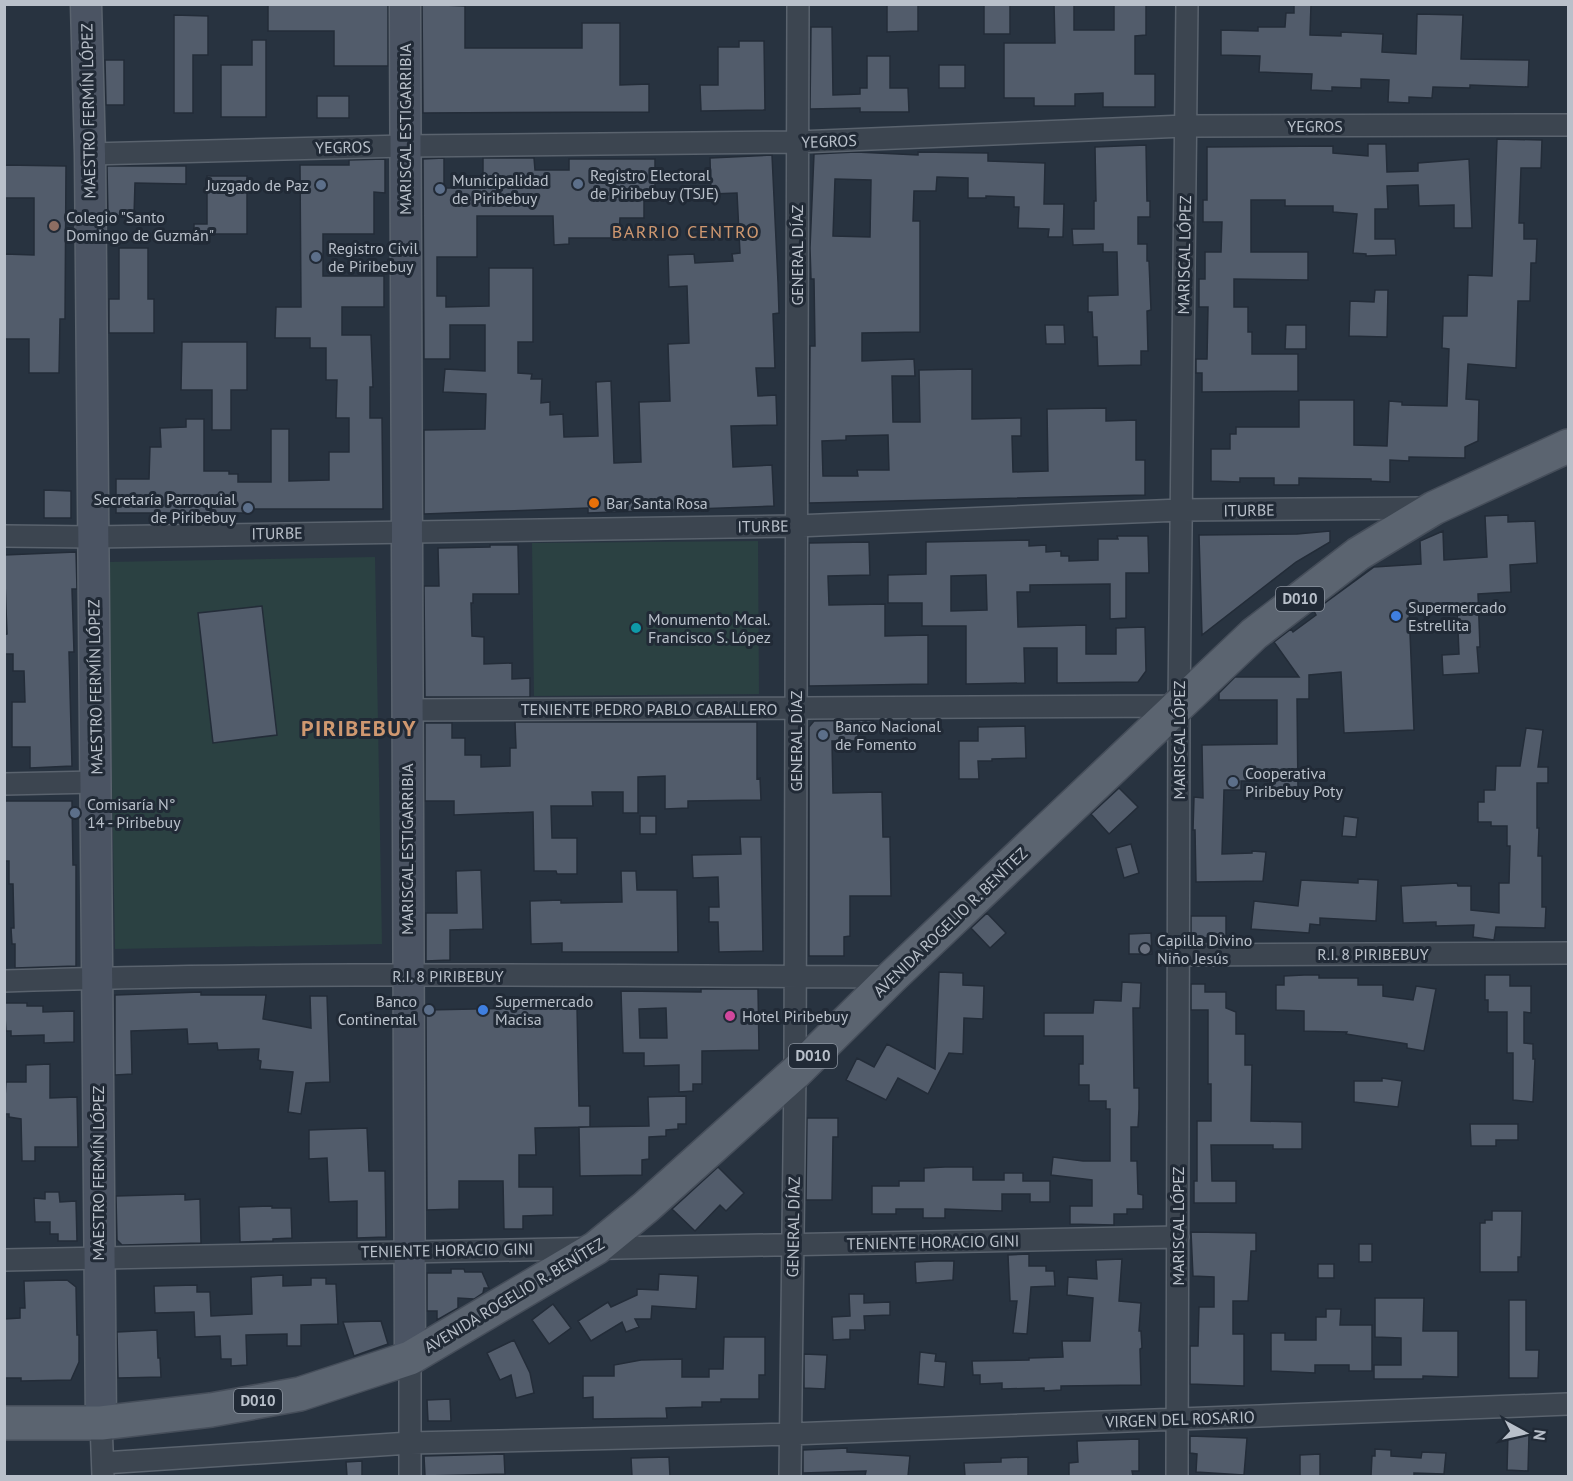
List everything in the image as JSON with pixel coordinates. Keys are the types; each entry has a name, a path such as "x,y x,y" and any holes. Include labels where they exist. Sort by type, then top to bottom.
{"main road":[{"name":"AVENIDA ROGELIO R. BENÍTEZ","path":"4,1423 101,1423 211,1410 300,1394 410,1358 596,1248 646,1207 795,1074 892,977 1254,634 1358,554 1434,508 1569,446"}],"street":[{"name":"MAESTRO FERMÍN LÓPEZ","path":"86,4 90,154 98,978 98,1259 103,1470"},
{"name":"MARISCAL ESTIGARRIBIA","path":"405,4 410,1476"},
{"name":"GENERAL DÍAZ","path":"790,1476 795,1074 798,4"},
{"name":"MARISCAL LÓPEZ","path":"1177,1476 1179,706 1186,4"},
{"name":"YEGROS","path":"90,154 405,146 798,142 1185,126 1569,125"},
{"name":"ITURBE","path":"4,536 92,537 796,525 1181,510 1434,508"},
{"name":"TENIENTE PEDRO PABLO CABALLERO","path":"407,710 1179,706"},
{"path":"4,784 96,782"},
{"name":"R.I. 8 PIRIBEBUY","path":"1178,955 1569,953"},
{"name":"R.I. 8 PIRIBEBUY","path":"4,981 98,978 408,976 892,977"},
{"name":"TENIENTE HORACIO GINI","path":"4,1260 1178,1237"},
{"name":"VIRGEN DEL ROSARIO","path":"103,1470 411,1443 790,1434 1569,1404"}],"green space":[{"path":"758,541 759,694 534,696 532,543"},
{"path":"375,557 382,944 115,949 108,562"}],"building":[{"path":"268,4 388,4 388,66 334,66 334,31 268,31"},
{"path":"422,4 465,6 465,48 582,48 582,23 620,23 620,85 649,84 649,112 423,113"},
{"path":"887,4 918,4 918,31 887,32"},
{"path":"984,4 1010,4 1010,34 984,34"},
{"path":"1054,4 1074,4 1074,30 1114,30 1114,4 1146,4 1146,35 1135,36 1135,74 1155,74 1155,107 1103,107 1103,93 1075,94 1075,106 1034,106 1034,98 1004,98 1004,43 1055,43"},
{"path":"1294,4 1311,4 1310,35 1341,36 1341,32 1383,34 1382,52 1416,54 1417,14 1463,15 1461,59 1529,60 1528,87 1470,85 1470,88 1433,87 1432,98 1409,97 1409,103 1388,102 1389,80 1361,79 1361,88 1332,87 1332,91 1311,90 1312,74 1259,72 1260,56 1221,55 1221,30 1258,31 1258,27 1285,27 1286,13 1294,13"},
{"path":"174,15 208,16 208,55 193,55 193,113 174,113"},
{"path":"811,27 832,27 833,95 860,94 860,88 867,88 867,56 890,56 890,88 908,88 909,112 860,112 860,108 810,109"},
{"path":"252,40 266,40 266,117 221,117 221,65 252,65"},
{"path":"739,41 764,41 765,110 701,111 700,85 718,85 718,47 739,47"},
{"path":"105,60 124,60 124,105 106,105"},
{"path":"939,65 965,65 965,88 939,88"},
{"path":"317,96 349,96 349,118 317,118"},
{"path":"1497,139 1542,140 1541,168 1521,168 1519,223 1524,223 1524,239 1537,239 1536,263 1531,263 1530,301 1518,301 1516,368 1468,364 1466,399 1479,400 1478,441 1465,447 1465,458 1409,457 1409,461 1390,460 1390,482 1371,481 1371,479 1299,478 1299,485 1274,485 1274,478 1240,478 1240,482 1211,481 1211,449 1230,449 1230,434 1236,434 1236,427 1299,427 1299,400 1354,400 1354,445 1387,446 1389,401 1402,402 1402,405 1447,406 1449,349 1442,348 1443,316 1467,316 1468,275 1492,276"},
{"path":"1368,144 1386,144 1387,172 1418,171 1418,163 1469,159 1472,228 1454,228 1454,205 1419,206 1418,185 1387,186 1388,209 1375,209 1375,239 1395,239 1396,255 1366,256 1366,254 1353,253 1357,214 1333,212 1333,206 1285,206 1285,200 1251,200 1251,252 1308,252 1308,280 1234,279 1234,307 1248,307 1248,332 1252,332 1252,354 1298,354 1298,391 1202,392 1202,373 1196,373 1196,359 1207,359 1208,307 1199,307 1199,279 1205,279 1205,252 1221,252 1222,222 1203,222 1203,200 1207,200 1207,147 1333,146 1333,153 1368,156"},
{"path":"1146,145 1147,201 1150,201 1150,217 1138,217 1138,244 1147,244 1147,261 1149,261 1151,310 1147,311 1148,351 1141,351 1141,365 1098,366 1097,337 1093,337 1092,312 1088,312 1088,296 1118,295 1117,252 1103,252 1103,244 1073,245 1072,229 1094,229 1095,147"},
{"path":"988,153 988,161 1045,163 1044,204 1064,204 1063,237 1048,237 1049,229 1018,228 1019,207 1014,207 1014,197 968,198 968,178 937,177 936,191 914,191 913,221 920,221 920,332 862,333 862,361 914,359 915,376 892,376 893,422 920,422 919,370 972,369 972,419 1021,418 1021,436 1012,436 1013,472 1048,471 1047,409 1106,408 1106,421 1136,420 1136,460 1145,460 1145,495 809,503 810,346 815,346 814,279 811,279 810,248 814,154","holes":["835,179 871,180 870,237 833,236","888,435 889,470 857,470 858,476 823,476 822,441 846,440 846,436"]},
{"path":"772,155 779,313 773,314 775,368 756,368 758,396 776,395 777,425 731,426 733,467 772,465 774,506 588,513 588,508 424,514 424,430 485,429 486,394 443,392 445,369 485,371 485,325 450,325 450,359 424,359 423,159 444,158 444,188 483,188 483,158 534,158 535,170 569,170 569,159 655,159 655,201 644,201 644,218 620,218 619,238 569,238 569,244 554,245 553,216 477,216 477,257 437,257 437,296 446,296 446,307 489,306 489,268 533,268 533,342 518,342 518,373 532,374 531,379 542,379 541,403 550,402 550,415 563,414 564,437 598,436 596,382 611,381 614,463 641,462 639,402 670,401 668,344 689,343 687,286 669,287 668,255 694,254 695,263 733,261 732,254 740,253 737,193 711,194 710,158"},
{"path":"385,159 385,193 374,192 374,234 323,234 323,276 384,276 384,307 342,307 342,335 371,335 373,387 370,387 370,418 382,418 383,509 248,509 248,513 116,513 116,479 149,479 150,447 161,447 160,428 186,427 186,419 204,419 204,471 229,471 229,474 238,474 238,482 271,482 271,429 289,429 289,481 329,480 329,452 349,452 349,418 336,418 337,380 326,380 326,348 310,348 310,338 275,338 276,307 301,307 300,165 349,165 349,160"},
{"path":"4,165 66,166 65,319 60,319 59,373 29,373 29,339 4,339 4,254 34,255 34,198 4,198"},
{"path":"107,166 186,166 186,184 135,183 134,216 108,216"},
{"path":"207,176 247,176 247,234 207,234 207,244 194,244 194,224 207,224"},
{"path":"119,248 148,248 148,299 154,299 154,333 109,333 109,299 119,299"},
{"path":"1375,290 1388,290 1387,337 1349,336 1350,301 1374,302"},
{"path":"1045,325 1064,325 1065,344 1046,344"},
{"path":"1286,325 1306,325 1306,349 1285,349"},
{"path":"182,342 247,342 247,390 231,390 231,430 212,430 212,390 181,390"},
{"path":"44,490 71,491 71,518 44,518"},
{"path":"1508,515 1508,522 1535,521 1537,563 1510,565 1511,592 1478,594 1479,673 1443,675 1442,655 1459,654 1457,607 1409,609 1414,730 1344,733 1341,672 1309,675 1309,699 1297,699 1298,792 1269,793 1268,781 1241,781 1241,790 1224,790 1222,854 1266,852 1263,881 1196,882 1194,797 1203,798 1202,745 1277,744 1277,700 1219,700 1219,693 1235,677 1299,677 1274,642 1291,629 1293,632 1316,615 1314,611 1374,567 1421,564 1420,541 1443,531 1444,560 1487,557 1485,516"},
{"path":"1330,531 1330,542 1296,562 1202,635 1199,535 1297,534"},
{"path":"1117,536 1148,536 1149,573 1126,573 1126,618 1110,619 1110,584 1030,585 1030,592 1017,592 1018,627 1086,625 1086,654 1116,654 1116,628 1145,627 1146,671 1138,682 1057,683 1057,648 1024,648 1025,683 966,684 966,626 922,626 922,603 888,603 888,575 926,574 926,542 1029,540 1029,546 1046,545 1046,552 1061,551 1061,556 1069,556 1069,561 1098,560 1098,539 1118,539","holes":["986,575 987,610 951,611 951,576"]},
{"path":"869,542 870,575 828,576 829,605 885,604 885,636 928,635 928,684 809,686 809,543"},
{"path":"490,545 518,545 519,594 473,594 472,636 484,637 484,664 512,663 512,679 530,678 530,697 425,697 424,586 439,586 438,548 490,547"},
{"path":"76,552 77,589 72,589 74,652 69,652 72,766 30,768 30,747 12,747 12,702 25,702 24,671 13,671 13,654 4,654 4,635 7,634 4,555"},
{"path":"262,606 277,735 213,743 198,613"},
{"path":"873,720 873,734 858,734 858,741 832,741 833,793 882,792 883,837 890,837 891,896 850,896 850,936 844,937 844,956 809,956 809,727 814,721"},
{"path":"515,722 757,722 757,779 760,778 761,800 688,801 688,808 665,809 665,776 638,777 638,813 623,813 623,792 592,792 593,806 551,806 552,838 577,838 577,874 534,871 533,812 454,815 454,801 425,801 425,723 452,723 452,738 465,738 465,755 481,755 481,767 510,766 510,748 516,748"},
{"path":"1025,726 1026,758 978,761 979,779 959,779 959,741 978,741 978,727"},
{"path":"1526,728 1543,730 1538,767 1548,767 1548,783 1537,783 1538,856 1542,856 1542,907 1546,907 1545,928 1496,927 1494,940 1473,937 1474,925 1436,926 1436,922 1403,923 1401,886 1457,883 1458,886 1471,886 1471,910 1499,913 1499,883 1509,883 1510,846 1507,846 1507,826 1491,826 1491,822 1478,822 1478,802 1484,802 1484,790 1495,790 1496,766 1520,766"},
{"path":"1119,788 1138,807 1109,834 1091,814"},
{"path":"4,801 72,801 73,865 76,865 76,966 15,968 15,944 12,944 11,928 14,928 13,884 9,884 9,861 4,861"},
{"path":"640,816 656,816 656,834 640,834"},
{"path":"1344,816 1358,818 1356,837 1342,836"},
{"path":"740,837 761,837 763,951 719,952 718,922 709,922 709,907 719,907 718,877 693,878 692,855 741,854"},
{"path":"1131,844 1139,873 1124,878 1116,848"},
{"path":"481,870 483,929 450,930 450,960 426,961 426,913 457,913 456,871"},
{"path":"621,871 636,871 637,890 677,890 678,952 562,952 562,943 531,944 530,901 622,902"},
{"path":"1358,879 1378,880 1376,921 1320,918 1320,925 1310,924 1309,933 1251,929 1254,901 1298,906 1301,880 1358,883"},
{"path":"987,913 1006,933 990,948 971,928"},
{"path":"1191,916 1226,916 1226,938 1191,938"},
{"path":"1151,933 1152,954 1129,954 1129,934"},
{"path":"939,972 963,973 963,985 984,986 983,1019 964,1018 963,1054 949,1053 928,1094 898,1078 886,1100 846,1080 857,1058 874,1067 887,1044 935,1069"},
{"path":"1319,975 1319,978 1358,978 1358,985 1383,985 1383,996 1413,1000 1416,986 1436,989 1424,1051 1407,1048 1407,1044 1346,1034 1347,1032 1304,1031 1304,1011 1276,1010 1276,985 1284,985 1284,976"},
{"path":"1485,975 1510,975 1510,986 1531,986 1531,1013 1524,1012 1524,1043 1533,1044 1533,1059 1535,1059 1533,1102 1513,1100 1513,1053 1507,1053 1507,1012 1488,1012 1488,1000 1485,1000"},
{"path":"1122,982 1141,983 1140,1008 1133,1008 1134,1088 1139,1088 1139,1109 1138,1127 1131,1127 1131,1161 1137,1161 1138,1194 1143,1195 1143,1209 1127,1209 1127,1214 1114,1214 1114,1225 1070,1224 1070,1206 1092,1206 1092,1180 1051,1175 1053,1157 1083,1161 1110,1161 1110,1109 1106,1109 1106,1101 1089,1101 1089,1085 1079,1085 1079,1064 1083,1064 1083,1036 1044,1036 1044,1013 1093,1013 1094,1000 1121,1001"},
{"path":"1191,984 1205,984 1205,992 1226,992 1226,1008 1236,1012 1236,1034 1245,1034 1245,1065 1252,1065 1251,1121 1302,1122 1302,1149 1273,1149 1273,1145 1211,1145 1212,1181 1236,1181 1236,1203 1194,1203 1194,1181 1197,1181 1197,1121 1211,1121 1211,1084 1208,1084 1208,1010 1191,1010"},
{"path":"701,989 758,989 759,1050 702,1051 702,1084 693,1084 693,1091 679,1092 679,1065 644,1066 644,1053 623,1053 621,991 701,992","holes":["666,1008 667,1038 640,1038 639,1009"]},
{"path":"201,992 201,995 266,995 263,1019 311,1028 310,996 327,996 330,1082 306,1083 301,1114 288,1112 293,1072 260,1069 259,1049 218,1050 217,1043 188,1044 187,1029 131,1031 132,1074 115,1075 115,995"},
{"path":"4,1003 43,1006 43,1012 74,1011 74,1042 44,1043 44,1035 11,1036 11,1031 6,1031"},
{"path":"577,1007 579,1106 590,1106 590,1127 535,1128 536,1155 519,1155 519,1187 553,1187 553,1215 523,1216 523,1229 504,1229 503,1181 459,1181 459,1209 427,1210 426,1010"},
{"path":"50,1064 50,1098 77,1097 78,1147 35,1147 35,1161 22,1161 21,1119 4,1114 6,1082 26,1082 26,1065"},
{"path":"1382,1078 1402,1081 1398,1107 1354,1102 1354,1081 1382,1081"},
{"path":"686,1096 686,1124 678,1124 678,1129 666,1130 666,1136 649,1137 649,1159 642,1160 642,1175 580,1176 579,1127 649,1126 648,1097"},
{"path":"807,1118 838,1118 838,1137 833,1137 832,1200 806,1200"},
{"path":"1470,1124 1518,1124 1518,1140 1496,1140 1496,1146 1471,1146"},
{"path":"367,1128 369,1171 385,1171 386,1237 357,1238 357,1201 329,1202 327,1158 309,1159 309,1130"},
{"path":"718,1167 744,1193 726,1211 720,1205 695,1231 672,1209"},
{"path":"973,1167 973,1180 1004,1180 1004,1173 1023,1173 1023,1181 1050,1181 1050,1202 1030,1202 1030,1194 1002,1194 1002,1211 945,1209 945,1218 923,1218 923,1209 896,1209 896,1214 872,1214 872,1186 899,1186 899,1181 924,1181 924,1168"},
{"path":"45,1192 59,1192 60,1202 76,1201 77,1241 58,1241 58,1234 50,1234 50,1222 35,1222 34,1198 45,1199"},
{"path":"185,1194 185,1200 200,1199 201,1243 122,1245 117,1240 116,1196"},
{"path":"272,1206 272,1208 291,1208 292,1238 240,1242 239,1207"},
{"path":"1492,1211 1522,1211 1521,1257 1518,1257 1518,1272 1480,1272 1480,1223 1492,1220"},
{"path":"1191,1232 1256,1233 1256,1251 1251,1251 1248,1301 1233,1301 1233,1334 1244,1334 1244,1386 1190,1384 1190,1346 1198,1346 1199,1307 1214,1307 1214,1277 1193,1276"},
{"path":"1359,1244 1372,1244 1372,1262 1359,1262"},
{"path":"1029,1254 1029,1266 1046,1266 1046,1271 1054,1271 1055,1286 1031,1287 1027,1334 1013,1333 1017,1301 1010,1301 1008,1255"},
{"path":"1122,1259 1119,1301 1141,1303 1139,1331 1141,1331 1142,1348 1140,1349 1141,1385 1061,1386 1061,1390 1044,1391 1044,1388 1002,1389 1002,1383 980,1384 980,1375 973,1375 972,1361 1063,1357 1062,1341 1090,1341 1093,1298 1067,1295 1068,1277 1097,1279 1096,1260"},
{"path":"954,1261 953,1280 916,1283 915,1262"},
{"path":"1318,1264 1334,1264 1334,1278 1318,1278"},
{"path":"451,1269 482,1272 489,1288 484,1288 483,1293 474,1299 458,1298 458,1308 437,1320 437,1311 427,1311 427,1273 451,1273"},
{"path":"659,1274 698,1276 696,1309 652,1306 651,1319 635,1319 639,1327 626,1332 622,1322 591,1341 578,1321 608,1302 611,1307 637,1295 637,1289 658,1290"},
{"path":"283,1275 283,1286 311,1285 311,1278 326,1278 326,1284 336,1284 338,1324 301,1325 301,1346 287,1346 287,1334 246,1335 247,1365 231,1366 231,1359 221,1359 220,1336 195,1337 194,1312 155,1313 154,1286 197,1285 197,1292 210,1292 211,1316 252,1314 251,1277"},
{"path":"67,1280 76,1287 77,1335 79,1335 79,1362 71,1380 21,1381 21,1378 4,1378 4,1319 20,1318 20,1308 25,1308 24,1281"},
{"path":"849,1294 864,1294 864,1303 890,1302 890,1315 864,1316 865,1330 850,1330 850,1339 833,1340 832,1317 850,1316"},
{"path":"1375,1298 1424,1298 1423,1331 1458,1331 1458,1377 1423,1376 1423,1379 1374,1379 1374,1365 1401,1365 1401,1338 1375,1337"},
{"path":"1509,1300 1526,1300 1526,1350 1539,1350 1538,1378 1509,1378"},
{"path":"553,1304 571,1328 549,1344 532,1320"},
{"path":"1326,1309 1341,1309 1340,1325 1372,1325 1372,1371 1349,1371 1349,1365 1315,1365 1315,1373 1271,1371 1271,1333 1285,1333 1285,1340 1316,1340 1316,1317 1326,1317"},
{"path":"381,1321 388,1344 354,1356 343,1322"},
{"path":"157,1330 161,1377 118,1378 117,1332"},
{"path":"724,1337 765,1337 765,1375 759,1375 759,1399 721,1399 721,1402 702,1402 702,1407 666,1408 667,1418 593,1419 593,1397 583,1398 583,1376 614,1376 614,1365 641,1360 682,1359 682,1377 709,1377 709,1369 723,1369"},
{"path":"514,1340 530,1373 534,1393 516,1398 511,1375 500,1380 487,1353"},
{"path":"920,1352 936,1354 935,1361 946,1362 944,1387 918,1384"},
{"path":"804,1354 827,1355 825,1389 804,1388"},
{"path":"450,1399 451,1421 428,1421 427,1400"},
{"path":"1508,1434 1529,1435 1528,1471 1507,1470"},
{"path":"1190,1436 1247,1438 1244,1475 1196,1472 1197,1454 1190,1453"},
{"path":"1139,1439 1139,1471 1132,1471 1133,1476 1069,1476 1069,1463 1078,1462 1077,1441"},
{"path":"847,1448 847,1452 910,1456 908,1476 865,1476 866,1471 803,1473 803,1450"},
{"path":"1375,1449 1391,1450 1391,1456 1421,1458 1422,1452 1446,1453 1444,1474 1414,1473 1414,1476 1371,1476 1372,1456 1375,1456"},
{"path":"504,1454 505,1474 425,1476 424,1456"},
{"path":"1320,1454 1320,1476 1300,1476 1300,1455"},
{"path":"669,1457 670,1476 632,1476 631,1458"},
{"path":"1028,1457 1028,1476 965,1476 964,1463 1001,1462 1001,1458"},
{"path":"362,1461 362,1476 347,1476 346,1462"}],"place":[{"name":"Registro Electoral de Piribebuy (TSJE)","path":"578,184"},
{"name":"Juzgado de Paz","path":"321,185"},
{"name":"Municipalidad de Piribebuy","path":"440,189"},
{"name":"Colegio \"Santo Domingo de Guzmán\"","path":"54,226"},
{"name":"Registro Civil de Piribebuy","path":"316,257"},
{"name":"Bar Santa Rosa","path":"594,503"},
{"name":"Secretaría Parroquial de Piribebuy","path":"248,508"},
{"name":"Supermercado Estrellita","path":"1396,616"},
{"name":"Monumento Mcal. Francisco S. López","path":"636,628"},
{"name":"Banco Nacional de Fomento","path":"823,735"},
{"name":"Cooperativa Piribebuy Poty","path":"1233,782"},
{"name":"Comisaría N° 14 - Piribebuy","path":"75,813"},
{"name":"Capilla Divino Niño Jesús","path":"1145,949"},
{"name":"Banco Continental","path":"429,1010"},
{"name":"Supermercado Macisa","path":"483,1010"},
{"name":"Hotel Piribebuy","path":"730,1016"}],"district":[{"name":"BARRIO CENTRO","path":"686,232"},
{"name":"PIRIBEBUY","path":"359,728"}]}
